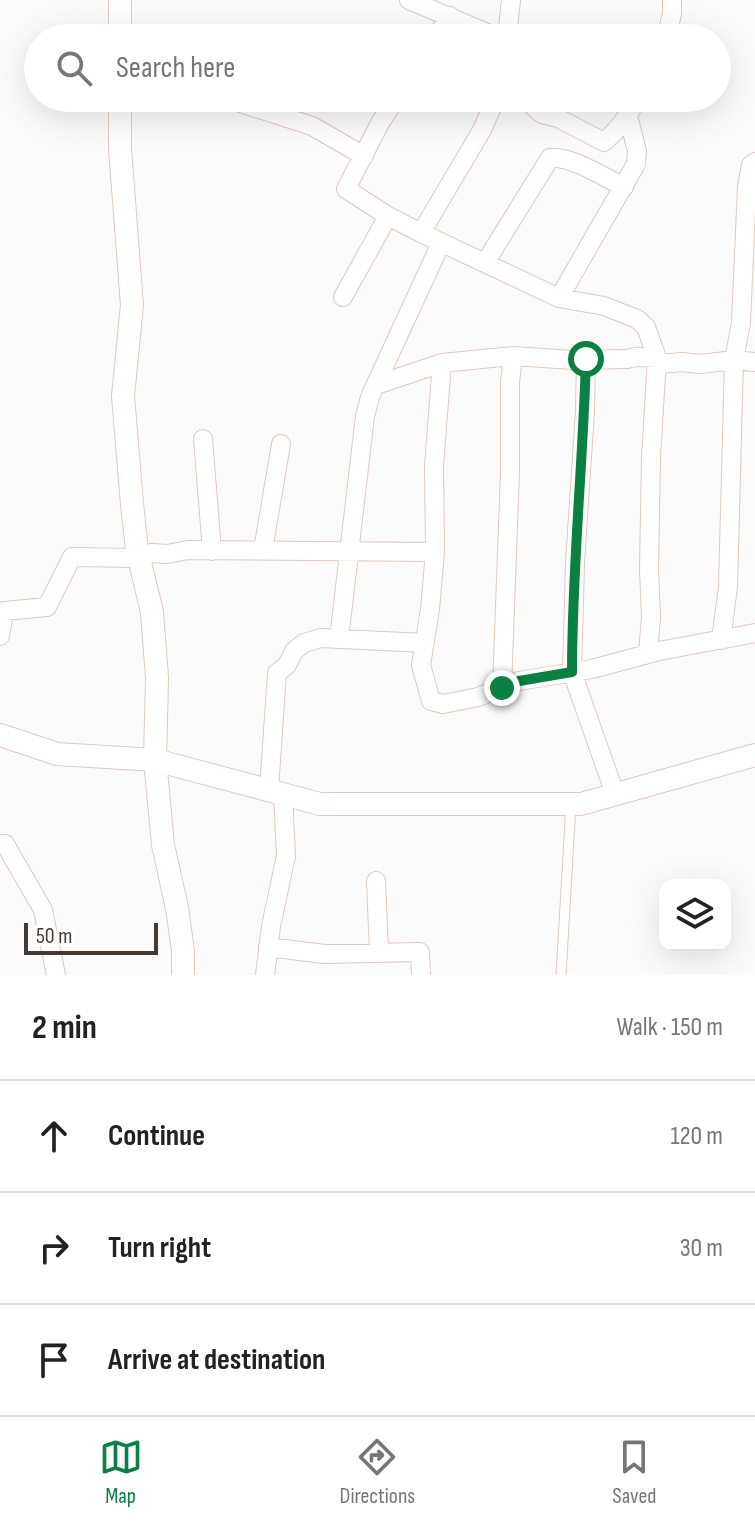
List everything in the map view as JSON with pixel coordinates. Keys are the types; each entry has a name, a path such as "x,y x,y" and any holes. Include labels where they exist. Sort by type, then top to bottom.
{"street":[{"path":"120,0 120,24"},
{"path":"409,0 468,24"},
{"path":"508,24 511,0"},
{"path":"670,24 672,0"},
{"path":"445,24 450,16"},
{"path":"120,112 132,305 123,396 139,558 152,612 157,678 155,760 163,845 183,951 183,975"},
{"path":"268,112 312,126 364,156"},
{"path":"387,112 346,189 421,233 559,298 604,306 637,319 646,327 661,364 734,360 755,362"},
{"path":"421,233 490,112"},
{"path":"540,112 604,142 618,130 630,112"},
{"path":"559,298 624,187 638,157 628,116"},
{"path":"485,263 550,158 567,160 624,187"},
{"path":"721,640 728,587 734,360 741,323 747,187 751,165 755,162"},
{"path":"343,297 388,216"},
{"path":"339,639 365,416 441,243"},
{"path":"376,385 442,363 513,356 657,358"},
{"path":"502,688 513,356"},
{"path":"648,654 651,617 651,457 657,358"},
{"path":"586,359 572,672 615,794"},
{"path":"442,363 434,466 435,552 421,665 431,701 443,704 478,697 519,681 592,669 648,654 755,633"},
{"path":"203,439 212,551"},
{"path":"263,550 281,444"},
{"path":"0,636 4,611 47,607 72,557 139,558 151,553 188,550 435,552"},
{"path":"265,975 286,856 276,792 277,673 304,643 321,638 425,643"},
{"path":"0,735 57,754 155,760 320,804 581,804 755,755"},
{"path":"0,844 5,844 43,910 56,975"},
{"path":"376,881 379,952"},
{"path":"268,947 324,954 420,952 421,975"}],"lane":[{"path":"561,975 571,804"}],"route":[{"path":"502,688 519,681 572,672 586,359"}]}
